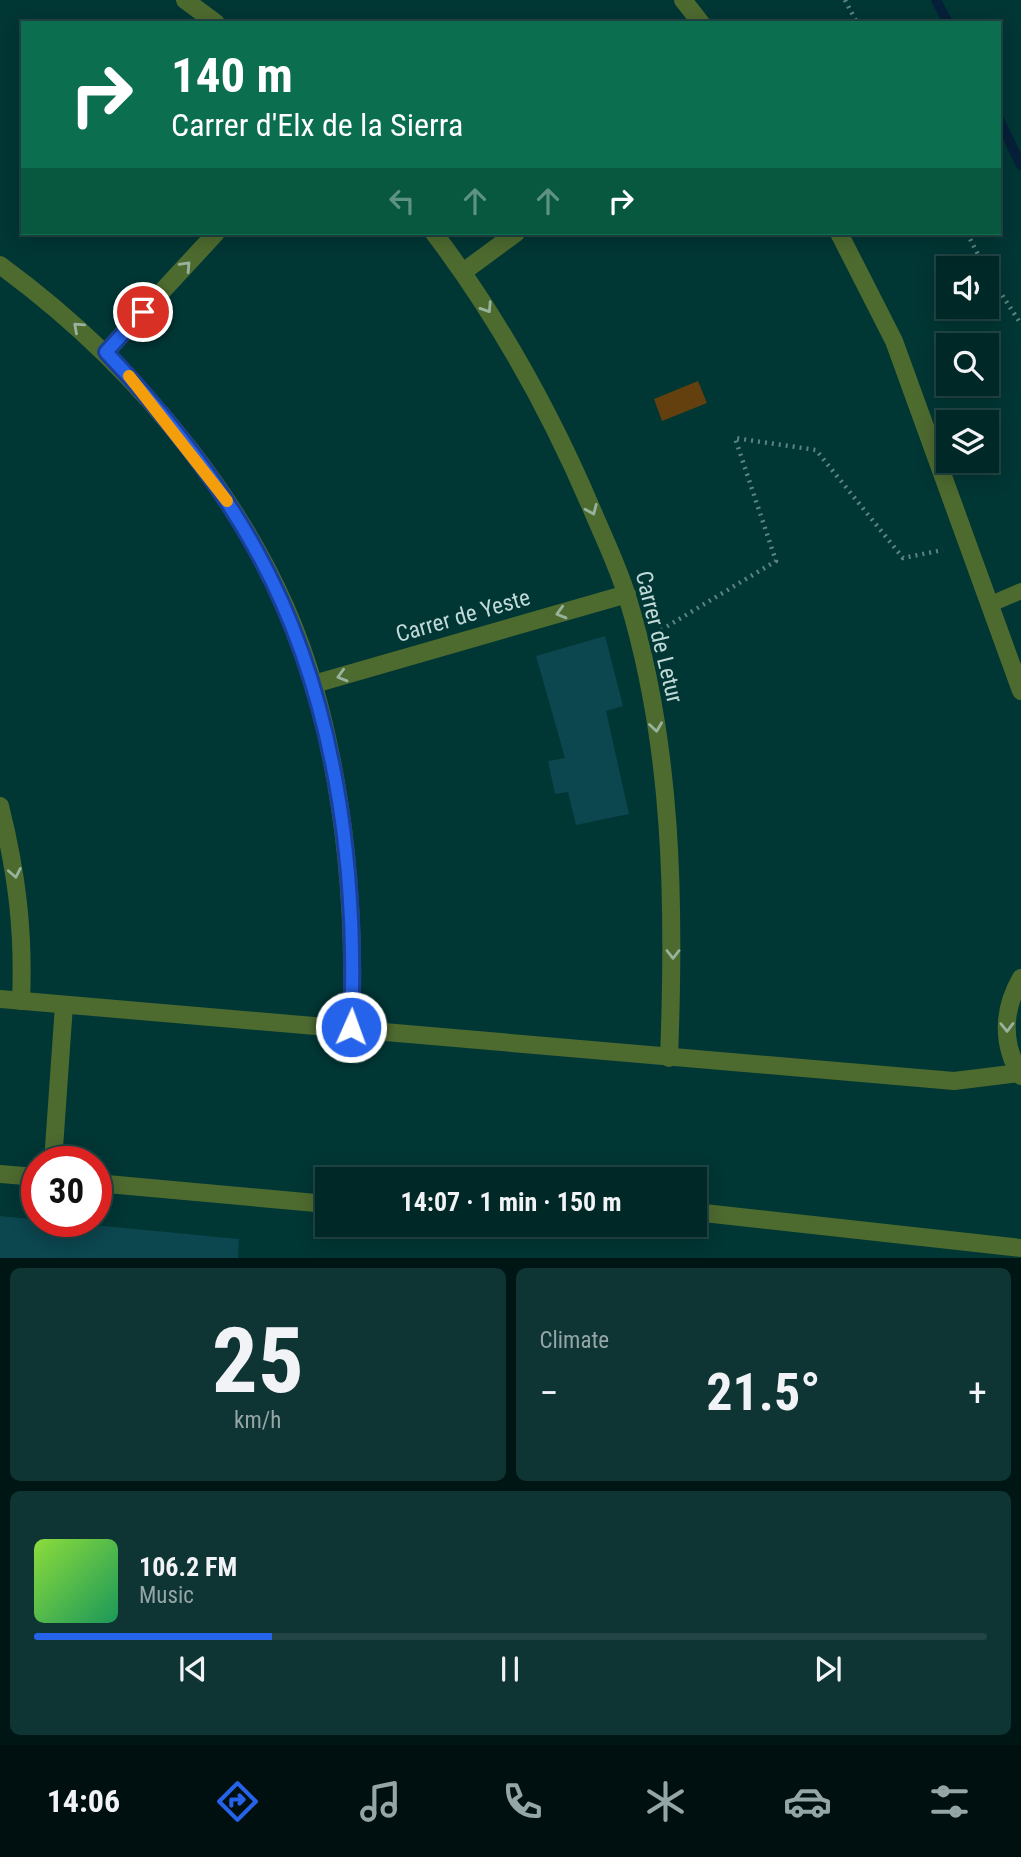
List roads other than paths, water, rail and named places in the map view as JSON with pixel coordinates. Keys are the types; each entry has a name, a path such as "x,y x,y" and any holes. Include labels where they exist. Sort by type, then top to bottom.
{"street":[{"path":"185,0 213,21"},
{"path":"683,0 699,21"},
{"path":"106,352 214,235"},
{"name":"Carrer de Letur","path":"436,235 464,272 514,352 561,441 627,594 655,719 670,852 673,953 669,1058"},
{"path":"464,272 513,235"},
{"path":"840,235 894,341 1021,691"},
{"path":"0,264 52,303 106,352 143,391 221,492 257,551 291,624 314,684 327,739 345,866 353,971 351,1027"},
{"name":"Carrer de Yeste","path":"314,684 627,594"},
{"path":"0,806 20,896 23,947 21,1001"},
{"path":"0,999 351,1027 669,1058 954,1081 1020,1074 1008,1048 1006,1021 1012,994 1021,978"},
{"path":"53,1146 64,1005"},
{"path":"0,1174 21,1176"},
{"path":"112,1184 315,1203"},
{"path":"707,1213 1021,1248"}],"lane":[{"path":"991,604 1021,591"}],"waterway":[{"path":"936,0 947,21"},
{"path":"1001,123 1021,165"}]}
